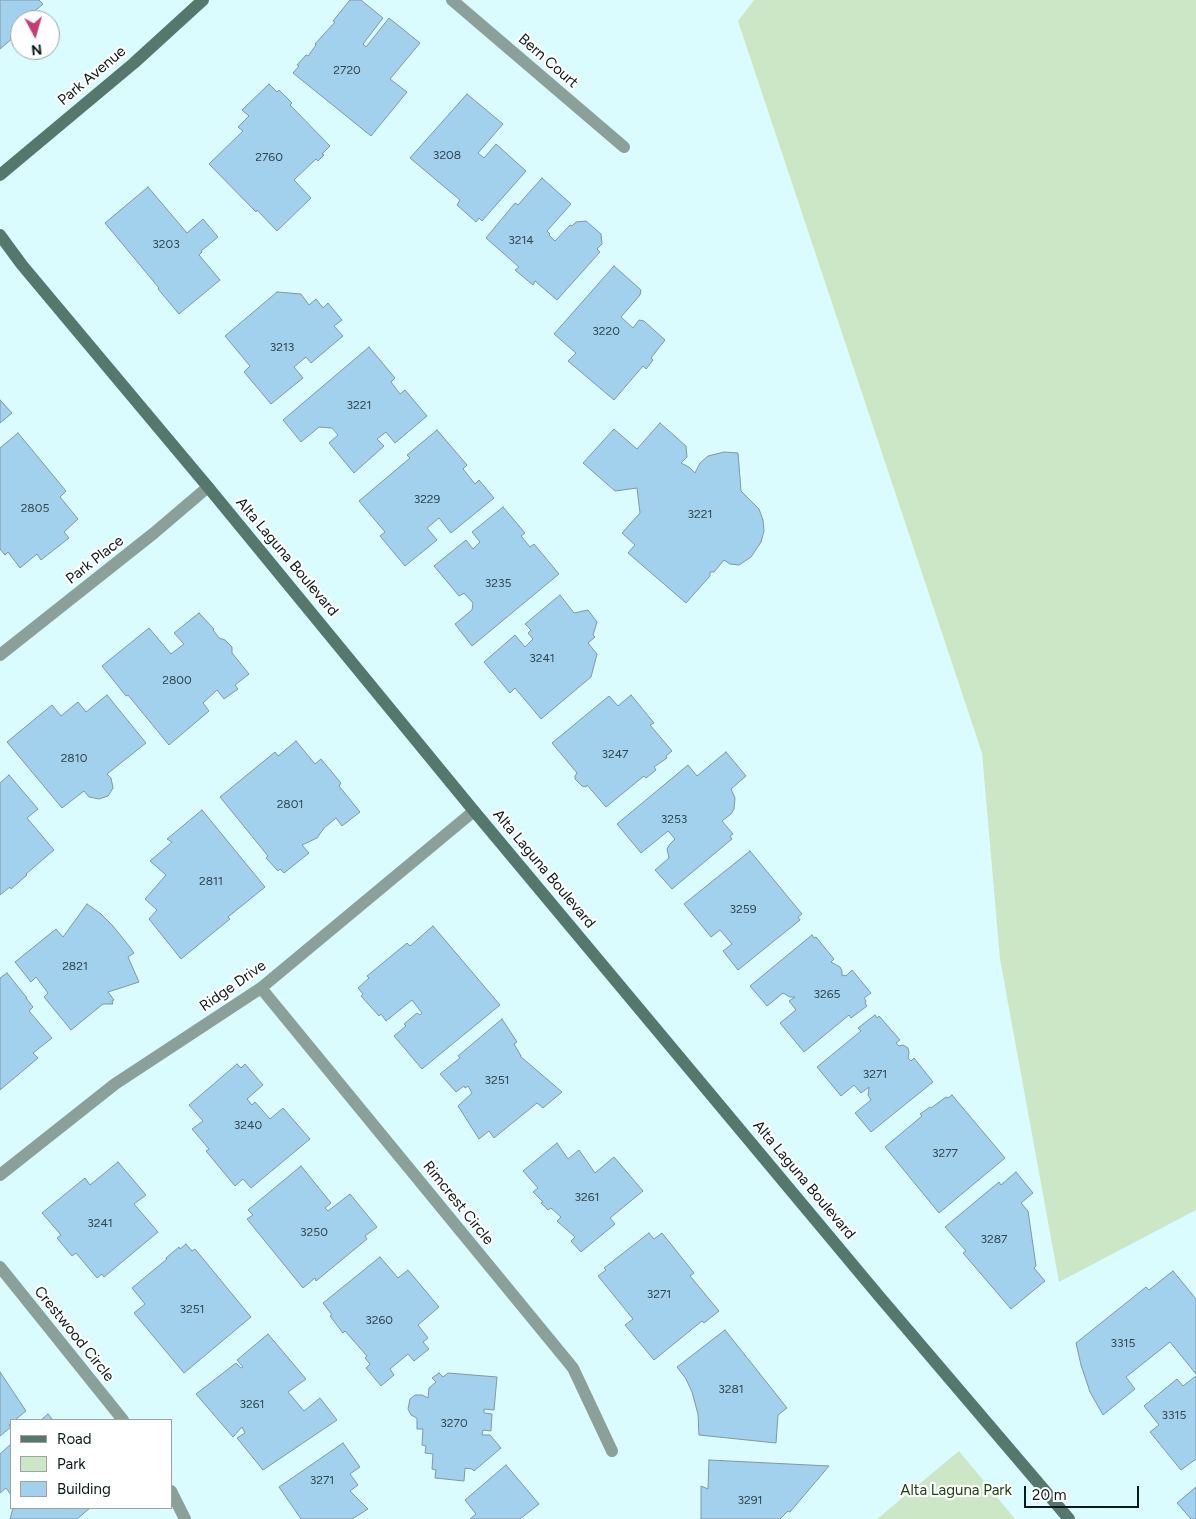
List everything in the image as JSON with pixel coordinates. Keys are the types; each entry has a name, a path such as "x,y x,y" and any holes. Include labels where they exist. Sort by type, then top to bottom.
{"street":[{"name":"Park Avenue","path":"0,175 134,63 203,0"},
{"name":"Bern Court","path":"452,0 624,147"},
{"name":"Alta Laguna Boulevard","path":"0,235 29,273 208,487 474,811 885,1303 1070,1519"},
{"name":"Park Place","path":"0,655 154,533 208,487"},
{"name":"Ridge Drive","path":"0,1174 115,1084 261,988 474,811"},
{"name":"Rimcrest Circle","path":"261,988 572,1368 612,1451"},
{"name":"Crestwood Circle","path":"0,1267 122,1419"},
{"path":"172,1492 185,1519"}],"green space":[{"path":"754,0 1196,0 1196,1210 1059,1282 1000,959 982,753 738,21"},
{"name":"Alta Laguna Park","path":"959,1451 1015,1519 877,1519"}],"building":[{"path":"0,0 39,0 43,4 36,10 10,10 10,40 0,49"},
{"path":"350,0 361,0 383,18 363,44 366,47 389,18 420,43 390,79 407,92 371,136 293,73 299,66 297,65 306,55 308,56 315,44 335,22 333,21"},
{"path":"269,84 277,92 279,90 292,103 290,105 330,146 318,161 316,159 294,180 311,198 277,231 209,164 243,131 238,127 249,116 242,110"},
{"path":"467,94 503,124 478,153 484,158 496,144 526,171 482,221 479,218 476,222 457,205 460,200 410,158"},
{"path":"542,178 571,204 547,231 555,241 570,225 572,226 576,222 586,221 601,234 602,244 597,249 600,252 557,300 535,281 533,285 515,270 519,267 486,238 515,203 518,205"},
{"path":"148,187 187,233 203,219 218,237 201,251 199,255 220,280 179,314 105,223"},
{"path":"614,266 641,290 640,295 621,317 633,328 639,320 644,321 665,340 651,358 653,360 646,369 643,366 614,400 568,361 576,353 554,334"},
{"path":"277,292 301,294 309,305 316,299 323,308 328,303 342,320 334,326 343,336 311,363 306,357 294,367 303,378 271,404 244,372 250,366 225,336"},
{"path":"369,347 395,378 391,382 400,394 405,390 427,416 395,443 386,432 377,439 384,446 354,473 329,443 338,435 332,428 319,427 301,442 283,420"},
{"path":"0,400 12,413 0,423"},
{"path":"660,423 686,446 687,457 681,463 695,473 700,463 708,456 724,452 738,453 741,491 759,509 763,520 764,531 761,542 751,557 739,565 730,564 724,560 714,572 710,572 710,576 686,603 628,553 635,545 622,533 640,513 637,488 615,491 583,463 614,429 637,449"},
{"path":"437,430 467,465 463,469 475,484 479,480 494,498 451,533 439,518 427,528 437,540 405,566 380,536 385,532 359,501 410,458 407,455"},
{"path":"18,433 66,491 60,497 78,519 64,532 69,538 41,560 37,554 20,568 8,552 5,555 0,549 0,448"},
{"path":"503,507 525,533 521,536 530,547 534,544 559,574 472,646 455,624 472,610 473,603 464,593 459,596 434,566 466,540 473,549 480,542 472,532"},
{"path":"560,595 574,613 588,610 597,622 593,635 595,637 588,643 597,654 591,677 541,719 515,688 510,693 484,662 515,635 525,647 533,639 528,633 531,630 525,624"},
{"path":"199,613 214,629 219,638 225,640 232,647 232,653 249,674 235,685 238,689 224,699 217,690 203,703 209,711 169,745 102,666 149,628 171,654 184,644 174,633"},
{"path":"107,695 146,743 107,774 111,778 113,788 108,796 99,799 89,797 84,791 62,808 7,742 52,705 61,716 78,702 86,712"},
{"path":"631,695 654,723 650,725 672,751 666,756 667,758 654,767 656,770 646,778 644,776 606,807 587,785 586,787 582,786 575,779 577,773 552,743 609,696 618,706"},
{"path":"296,741 315,764 321,759 341,783 339,786 360,812 342,826 336,818 324,828 317,838 302,845 309,853 284,873 280,869 278,871 266,858 268,856 220,797 275,752 278,756"},
{"path":"726,752 746,776 731,789 735,798 734,809 722,821 733,834 730,836 732,839 672,889 655,870 669,858 667,849 675,839 668,831 641,853 617,824 688,765 697,776"},
{"path":"9,775 38,809 27,818 54,850 11,889 10,887 0,895 0,783"},
{"path":"202,810 265,887 228,917 230,919 181,959 149,919 157,910 145,899 166,875 150,861 172,842 167,839"},
{"path":"750,851 802,914 798,917 800,920 738,970 723,951 732,944 720,930 711,937 684,904"},
{"path":"87,904 113,926 134,953 128,957 139,982 108,992 114,1000 112,1001 113,1004 103,1004 71,1030 44,997 48,993 36,977 31,982 15,962 56,929 63,937"},
{"path":"433,926 500,1005 422,1069 394,1036 417,1013 420,1015 422,1013 412,1000 386,1021 361,996 363,994 358,988 369,978 367,976 407,943 410,946"},
{"path":"812,935 814,938 816,937 834,959 831,962 840,967 842,976 846,976 852,970 871,993 864,998 867,1006 851,1018 849,1015 804,1052 780,1023 796,1010 789,1001 795,997 790,997 783,993 767,1006 750,986"},
{"path":"7,973 33,1007 29,1011 52,1038 33,1053 38,1058 0,1090 0,978"},
{"path":"875,1015 877,1018 879,1016 900,1040 896,1043 899,1046 903,1045 908,1048 908,1058 911,1061 914,1058 933,1082 871,1132 855,1113 871,1100 868,1095 869,1087 861,1093 854,1085 841,1096 817,1067 861,1031 858,1028"},
{"path":"502,1019 517,1042 514,1044 520,1056 562,1092 543,1108 537,1103 494,1138 489,1131 479,1139 458,1106 472,1093 468,1086 465,1088 464,1086 456,1092 440,1074 460,1058 458,1056"},
{"path":"237,1064 241,1068 245,1064 263,1085 247,1099 252,1105 255,1102 270,1119 283,1108 310,1139 251,1188 243,1179 235,1186 206,1151 209,1149 192,1129 203,1121 189,1105"},
{"path":"952,1095 1005,1158 939,1213 885,1147 922,1116 920,1114"},
{"path":"557,1143 568,1159 579,1150 595,1173 614,1157 643,1191 610,1218 615,1224 581,1252 571,1241 575,1237 557,1221 561,1217 551,1208 548,1210 541,1203 543,1202 533,1192 538,1188 523,1171"},
{"path":"118,1162 146,1195 134,1204 158,1232 104,1277 102,1274 97,1278 76,1253 72,1256 57,1238 61,1235 42,1213 85,1178 90,1185"},
{"path":"301,1166 331,1203 325,1208 328,1211 350,1194 377,1227 365,1236 367,1239 316,1281 315,1278 303,1288 247,1219 253,1215 248,1210"},
{"path":"1016,1172 1033,1193 1021,1203 1028,1211 1036,1266 1034,1268 1045,1281 1011,1309 963,1253 966,1251 945,1227 999,1182 1001,1185"},
{"path":"649,1233 654,1239 662,1233 694,1273 690,1276 719,1311 704,1323 702,1321 654,1360 625,1325 633,1319 598,1276 606,1270 604,1268"},
{"path":"186,1244 192,1251 195,1249 251,1317 184,1373 134,1313 145,1304 132,1288 179,1247 180,1249"},
{"path":"380,1257 398,1278 408,1270 439,1307 418,1325 428,1338 423,1342 429,1349 414,1361 408,1354 390,1369 394,1375 381,1386 366,1368 370,1364 365,1358 367,1356 345,1331 343,1333 323,1303"},
{"path":"1173,1271 1196,1299 1196,1374 1170,1342 1126,1377 1135,1389 1103,1415 1090,1392 1076,1343 1146,1287 1149,1290"},
{"path":"725,1330 787,1408 778,1415 776,1443 699,1435 698,1414 692,1392 686,1379 677,1367"},
{"path":"268,1334 306,1379 288,1392 304,1411 320,1398 337,1420 263,1470 237,1438 245,1433 242,1427 233,1437 196,1394 236,1363 241,1368 243,1367 237,1360"},
{"path":"0,1372 26,1411 16,1419 10,1419 10,1428 0,1436"},
{"path":"439,1373 443,1377 448,1373 497,1377 494,1410 484,1409 484,1413 492,1414 491,1431 483,1430 482,1435 490,1435 501,1448 474,1471 465,1468 464,1481 435,1478 436,1470 432,1469 433,1454 425,1453 426,1446 422,1445 423,1429 417,1429 417,1418 411,1415 408,1409 410,1399 415,1395 422,1395 428,1398 429,1388 436,1382 432,1378"},
{"path":"1196,1376 1196,1459 1181,1470 1150,1432 1159,1425 1144,1406 1177,1379 1183,1386"},
{"path":"48,1414 52,1419 42,1419"},
{"path":"343,1443 360,1467 350,1474 358,1485 350,1491 368,1509 352,1519 301,1519 279,1487"},
{"path":"10,1445 10,1494 6,1488 0,1493 0,1454"},
{"path":"709,1460 829,1466 790,1512 788,1511 780,1519 701,1519 701,1486 708,1489"},
{"path":"506,1465 539,1504 520,1519 470,1519 476,1514 465,1500"},
{"path":"1196,1487 1196,1519 1191,1519 1177,1503"},
{"path":"13,1509 89,1509 77,1519 10,1519"}]}
